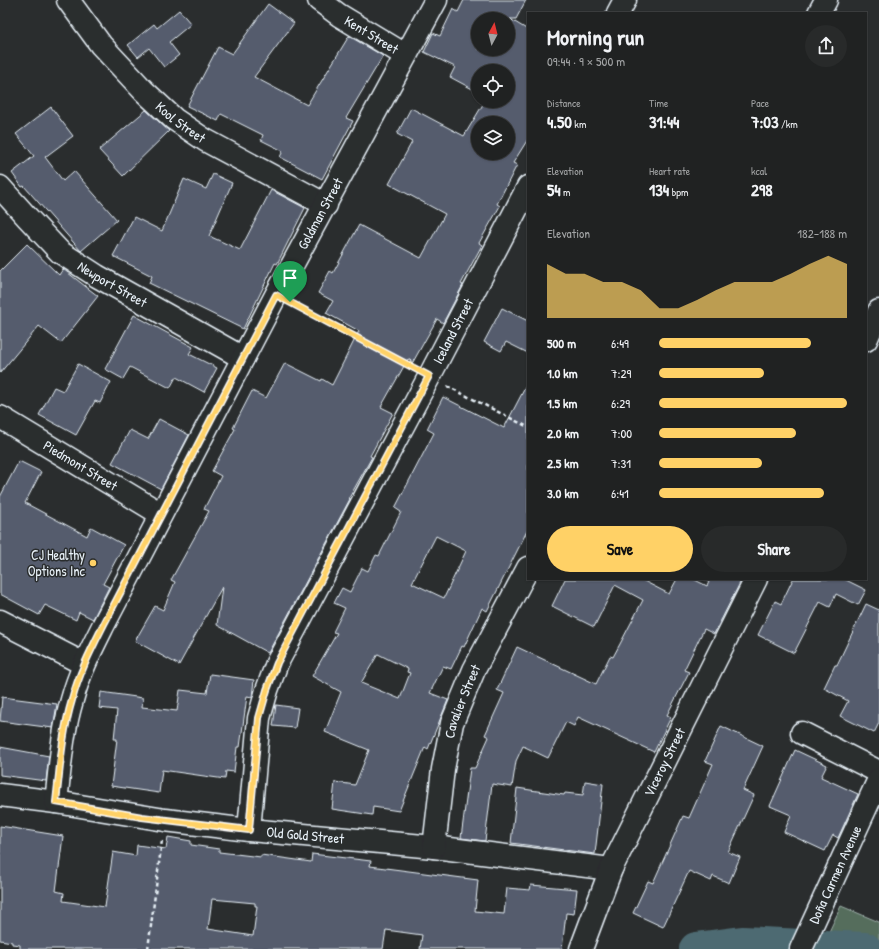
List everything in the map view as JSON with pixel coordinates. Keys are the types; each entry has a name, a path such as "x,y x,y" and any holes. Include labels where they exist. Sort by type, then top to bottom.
{"street":[{"name":"Kool Street","path":"68,0 102,44 144,91 174,120 205,140 326,205"},
{"name":"Kent Street","path":"319,0 339,15 405,55"},
{"name":"Goldman Street","path":"56,802 64,735 72,699 84,664 276,295 436,0"},
{"path":"619,12 625,0"},
{"path":"820,12 826,0"},
{"name":"Newport Street","path":"0,187 60,252 97,276 243,358"},
{"name":"Iceland Street","path":"249,830 259,718 277,663 527,189"},
{"path":"867,338 879,311"},
{"name":"Piedmont Street","path":"0,417 161,514"},
{"name":"Cavalier Street","path":"434,847 443,769 452,723 474,670 527,570"},
{"name":"Viceroy Street","path":"581,949 611,869 756,580"},
{"path":"0,622 84,664"},
{"path":"802,733 879,772"},
{"name":"Doña Carmen Avenue","path":"801,949 879,779"},
{"name":"Old Gold Street","path":"0,795 56,802 165,820 249,830 434,847 611,869"}],"path":[{"path":"276,295 527,427"},
{"path":"148,949 165,820"}],"green space":[{"path":"841,906 879,922 879,949 821,949"}],"building":[{"path":"464,0 526,0 516,19 515,12 471,12 471,56 515,56 515,22 527,29 527,141 515,160 515,116 476,116 481,108 515,108 515,64 471,64 471,88 450,77 455,67 424,52 433,33 440,36 453,9 458,12"},
{"path":"268,4 294,23 254,77 307,105 349,36 383,56 346,118 353,121 322,179 280,157 283,151 261,140 263,135 221,114 218,121 187,106 218,47 232,54"},
{"path":"179,10 191,24 169,42 179,55 164,67 149,48 138,57 128,45 154,24 157,28"},
{"path":"51,107 73,136 45,157 63,181 74,171 117,220 81,251 24,186 22,187 12,173 34,156 16,134"},
{"path":"411,108 464,136 471,124 471,160 515,160 513,163 517,165 497,204 500,206 479,243 482,245 461,284 463,285 443,323 437,319 413,362 408,359 381,407 393,413 370,456 372,457 268,653 217,625 222,587 179,665 135,641 155,606 163,610 175,582 171,580 209,511 204,509 221,476 212,471 235,429 233,428 252,391 266,398 285,363 332,385 359,331 326,313 333,301 318,293 330,271 333,273 359,225 421,258 445,214 389,184 412,142 397,134"},
{"path":"146,110 169,131 123,176 99,150"},
{"path":"213,174 232,183 209,236 240,250 271,190 305,208 277,264 275,263 243,329 149,283 152,276 113,256 134,217 162,231 184,179 206,189"},
{"path":"27,244 59,275 63,269 98,296 61,343 39,326 0,373 0,271"},
{"path":"502,308 527,320 527,352 506,342 501,351 484,342"},
{"path":"134,315 193,347 189,354 217,368 204,392 176,377 170,388 130,367 123,379 105,369"},
{"path":"78,364 111,382 100,403 95,401 76,435 39,415 54,387 63,391"},
{"path":"527,384 527,531 487,611 482,608 464,647 462,646 451,669 443,666 430,693 448,700 428,749 425,747 399,811 373,807 372,815 332,809 335,782 355,785 369,750 325,732 341,692 312,676 337,633 333,632 345,608 334,603 342,588 350,592 362,568 368,571 376,555 379,556 401,512 395,508 434,433 427,429 443,397 504,428","holes":["436,536 466,551 444,598 412,583","378,654 408,669 407,672 410,673 400,699 361,683"]},
{"path":"159,419 189,435 161,489 112,463 130,430 148,439"},
{"path":"19,461 41,472 25,503 87,536 91,527 124,545 103,584 109,587 93,619 79,612 76,620 45,605 39,615 0,594 0,497"},
{"path":"565,580 642,580 669,594 676,580 695,580 707,586 709,582 706,580 741,580 714,634 704,629 684,670 689,672 667,715 671,717 654,752 578,717 574,726 566,722 548,758 523,746 516,761 512,787 492,784 485,841 461,838 470,768 475,768 489,737 485,735 504,693 497,690 517,647 596,684 610,656 613,657 643,600 615,585 594,627 552,606"},
{"path":"793,580 846,580 866,590 858,605 836,594 830,607 820,602 794,653 758,635 775,601 781,604"},
{"path":"866,604 879,610 879,723 874,733 840,716 848,701 824,688 835,665 837,665"},
{"path":"210,674 254,680 252,697 247,696 240,747 237,747 234,772 226,771 225,779 162,770 159,793 111,786 117,739 114,739 117,710 99,708 101,692 143,698 142,707 177,711 180,690 207,693"},
{"path":"2,697 57,704 53,728 0,721"},
{"path":"276,705 298,708 295,728 273,726"},
{"path":"721,726 763,746 743,790 754,795 728,852 740,857 729,883 713,876 711,881 689,871 663,927 633,913 648,881 653,883 683,816 689,818 713,764 705,761"},
{"path":"0,747 49,756 46,781 0,775"},
{"path":"795,750 827,765 821,777 858,794 838,838 833,835 825,851 784,832 791,815 770,806"},
{"path":"585,781 603,784 595,854 511,843 517,788 564,795 565,793 583,795"},
{"path":"0,826 63,836 56,891 64,893 63,901 105,907 113,852 136,856 137,845 166,849 168,837 191,841 191,845 219,849 219,852 261,857 261,855 311,862 312,854 371,861 370,866 478,880 475,911 504,914 507,888 530,890 531,885 577,889 574,914 566,913 562,949 420,949 422,935 386,930 383,949 20,949 20,945 0,940","holes":["212,899 255,903 255,906 257,906 253,936 208,929"]}],"waterway":[{"path":"696,949 742,943 865,949"}],"place":[{"name":"CJ Healthy Options Inc","path":"93,563"}],"route":[{"path":"276,295 290,302 429,376 277,663 259,718 249,830 142,817 56,802 64,735 72,699 84,664 276,295"}]}
